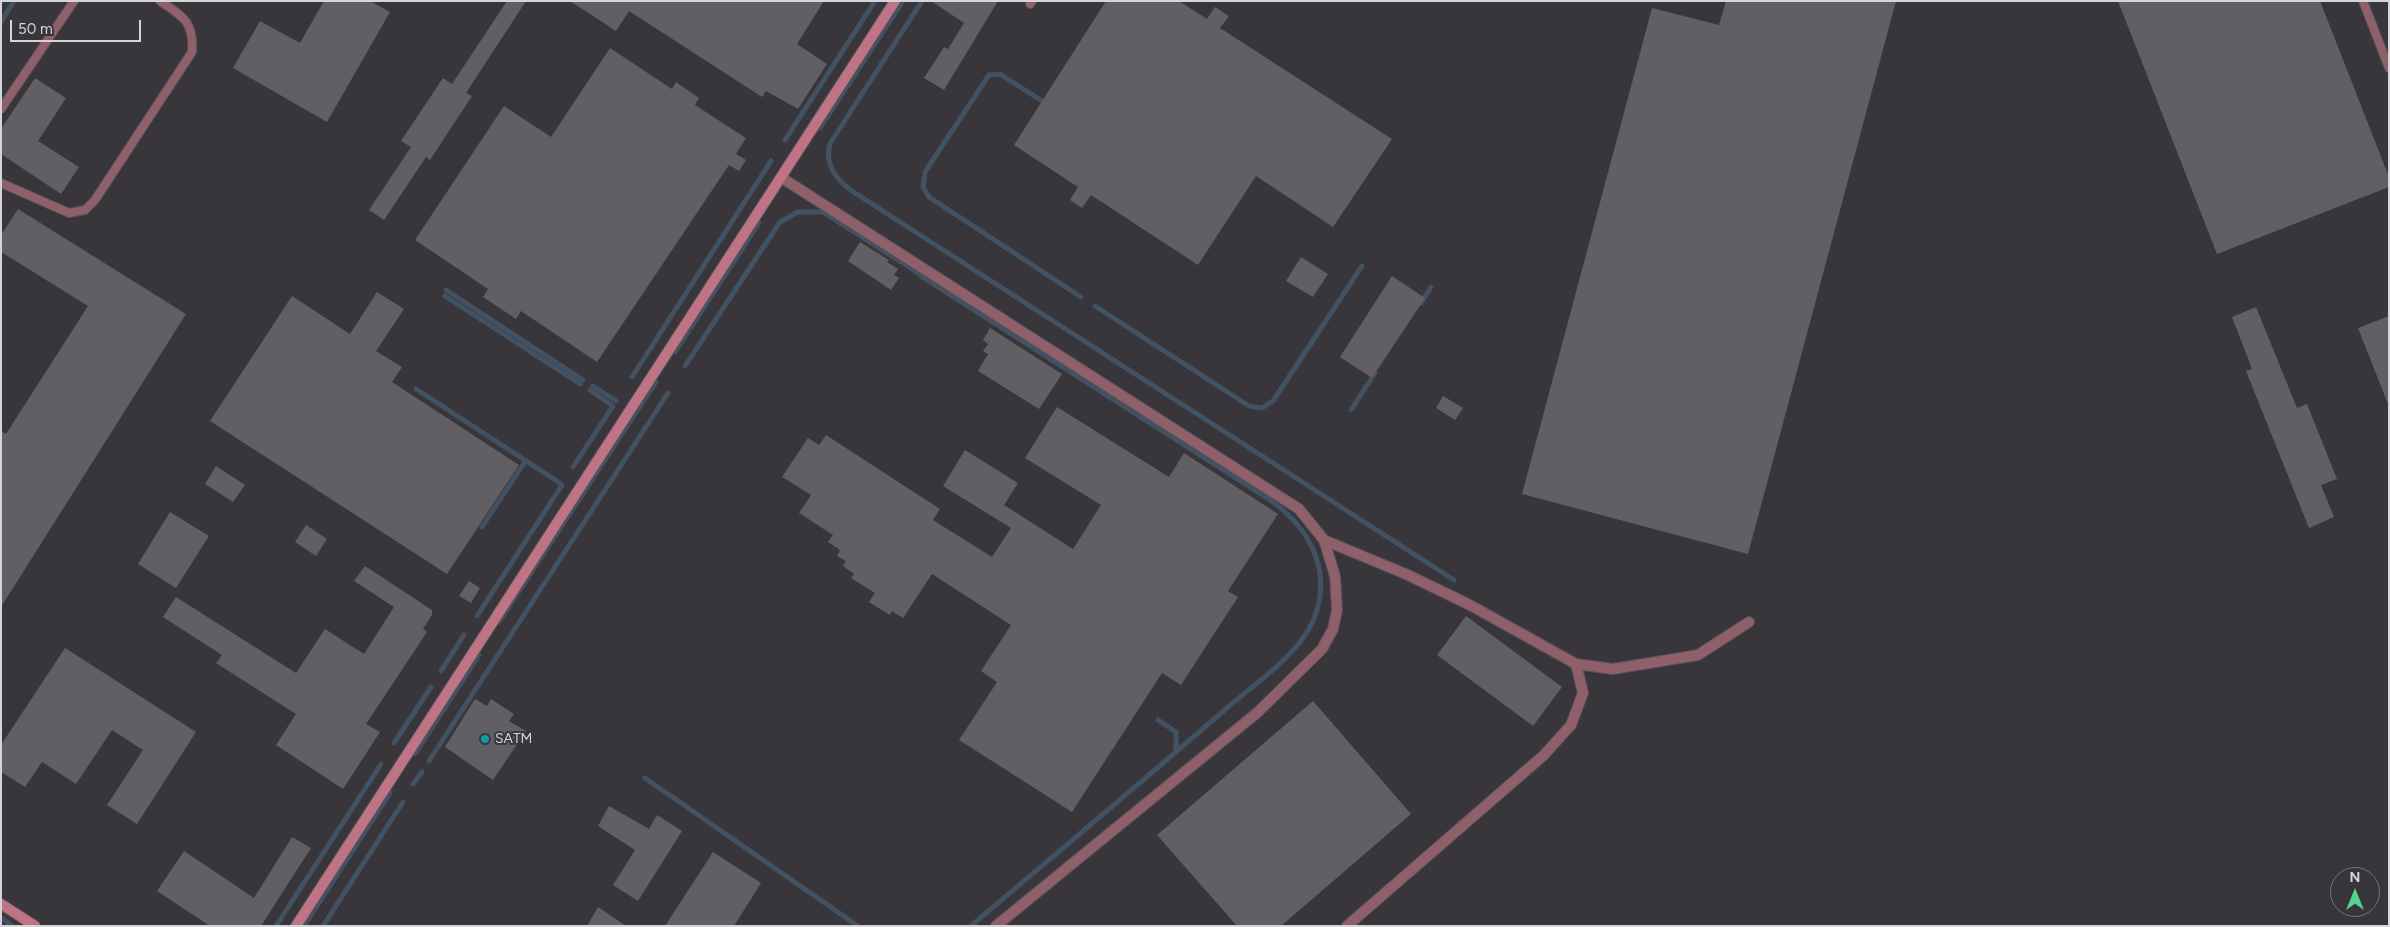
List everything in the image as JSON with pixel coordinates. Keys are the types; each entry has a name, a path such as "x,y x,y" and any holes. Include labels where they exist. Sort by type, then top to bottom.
{"main road":[{"path":"296,926 895,1"},
{"path":"1,904 36,926"}],"street":[{"path":"782,178 1299,509 1324,540 1335,576 1337,610 1333,629 1322,648 1258,712 996,926"},
{"path":"1324,540 1408,575 1470,605 1576,664 1613,669 1698,656 1749,622"},
{"path":"1347,926 1544,755 1571,725 1583,693 1576,664"}],"lane":[{"path":"1,110 74,1"},
{"path":"2,186 69,213 86,210 95,200 192,52 193,34 182,16 160,1"},
{"path":"2362,1 2389,68"}],"building":[{"path":"324,1 370,1 390,12 327,122 233,68 260,21 300,43"},
{"path":"507,1 526,1 466,93 472,96 430,160 426,157 384,220 369,210 411,147 401,141 443,78 452,84"},
{"path":"570,1 824,1 797,44 827,64 798,109 766,91 762,97 629,11 616,31"},
{"path":"931,1 998,1 944,90 924,78 944,47 948,49 964,23"},
{"path":"1106,1 1179,1 1207,19 1215,7 1229,16 1220,28 1392,139 1333,227 1256,176 1198,265 1091,195 1082,208 1070,200 1078,187 1014,145"},
{"path":"1726,1 1896,1 1748,554 1522,494 1652,8 1719,25"},
{"path":"2118,1 2320,1 2389,177 2389,187 2217,254"},
{"path":"610,48 672,89 676,82 699,98 695,105 746,138 736,154 746,160 739,171 729,165 597,362 521,311 516,319 483,297 488,289 415,240 504,106 551,137"},
{"path":"35,78 66,98 38,141 79,167 61,194 1,154 1,129"},
{"path":"18,209 186,314 1,607 1,431 6,434 88,306 1,252 1,235"},
{"path":"860,242 889,260 887,262 898,269 894,275 899,278 891,290 848,261"},
{"path":"1301,257 1328,274 1313,297 1286,281"},
{"path":"1392,276 1425,298 1372,378 1340,357"},
{"path":"377,292 404,309 376,351 402,367 392,382 519,465 447,574 210,421 292,296 350,334"},
{"path":"2256,307 2297,408 2307,404 2337,479 2321,485 2334,517 2309,528 2246,371 2252,369 2232,317"},
{"path":"2389,316 2389,404 2388,404 2358,328"},
{"path":"990,328 1062,374 1039,409 978,371 988,354 983,351 988,344 983,340"},
{"path":"1443,396 1463,408 1455,420 1436,408"},
{"path":"1057,407 1169,477 1184,453 1278,514 1228,591 1238,597 1181,685 1162,673 1072,812 959,740 997,682 981,671 1011,625 932,574 903,618 892,611 890,615 869,602 875,593 851,578 854,574 843,566 846,561 837,556 840,550 828,542 833,535 799,513 811,495 782,477 808,438 819,445 826,435 940,509 933,520 992,557 1011,528 943,486 965,450 1018,483 1004,505 1073,549 1101,505 1025,458"},
{"path":"216,466 245,485 233,502 205,484"},
{"path":"170,512 209,536 176,588 138,564"},
{"path":"306,525 327,539 316,556 295,542"},
{"path":"365,566 432,610 432,615 423,629 427,632 366,724 380,732 343,789 276,745 296,714 216,663 222,655 163,617 176,597 296,673 325,629 364,654 394,607 354,581"},
{"path":"469,581 480,588 471,603 459,596"},
{"path":"1466,616 1562,687 1533,726 1437,655"},
{"path":"65,648 196,732 137,824 107,805 143,750 112,730 76,784 42,762 25,787 1,772 1,745"},
{"name":"SATM","path":"475,699 487,706 491,699 514,714 509,721 526,731 493,780 445,747"},
{"path":"1313,701 1411,814 1281,926 1237,926 1157,835"},
{"path":"609,806 649,829 657,815 682,831 638,901 613,885 635,850 598,826"},
{"path":"292,837 311,848 261,926 210,926 157,891 184,851 254,898"},
{"path":"713,852 761,883 734,926 665,926"},
{"path":"598,907 626,926 587,926"}],"waterway":[{"path":"1,22 14,1"},
{"path":"785,140 875,1"},
{"path":"820,128 903,1"},
{"path":"831,142 922,1"},
{"path":"1042,101 1000,74 989,75 925,172 923,187 929,197 1081,297"},
{"path":"830,144 830,165 841,182 852,191 1454,580"},
{"path":"632,377 771,161"},
{"path":"685,366 780,222 798,212 823,212 1273,502 1299,526 1308,540 1315,555 1321,587 1319,604 1313,621 1298,645 1275,668 971,926"},
{"path":"675,352 759,223"},
{"path":"1095,306 1249,406 1262,408 1273,401 1362,266"},
{"path":"1421,303 1431,287"},
{"path":"446,290 583,380"},
{"path":"445,296 580,384"},
{"path":"1351,410 1375,373"},
{"path":"499,622 656,382"},
{"path":"593,386 616,401"},
{"path":"416,389 560,483"},
{"path":"573,467 613,406 590,390"},
{"path":"429,761 668,393"},
{"path":"482,527 526,460"},
{"path":"477,616 562,485"},
{"path":"441,671 464,635"},
{"path":"415,754 479,655"},
{"path":"394,743 431,687"},
{"path":"1158,720 1176,732 1176,751"},
{"path":"276,926 381,764"},
{"path":"413,784 422,772"},
{"path":"645,778 858,926"},
{"path":"304,926 390,793"},
{"path":"323,926 403,802"},
{"path":"1,918 13,926"}],"place":[{"name":"SATM","path":"485,739"}]}
